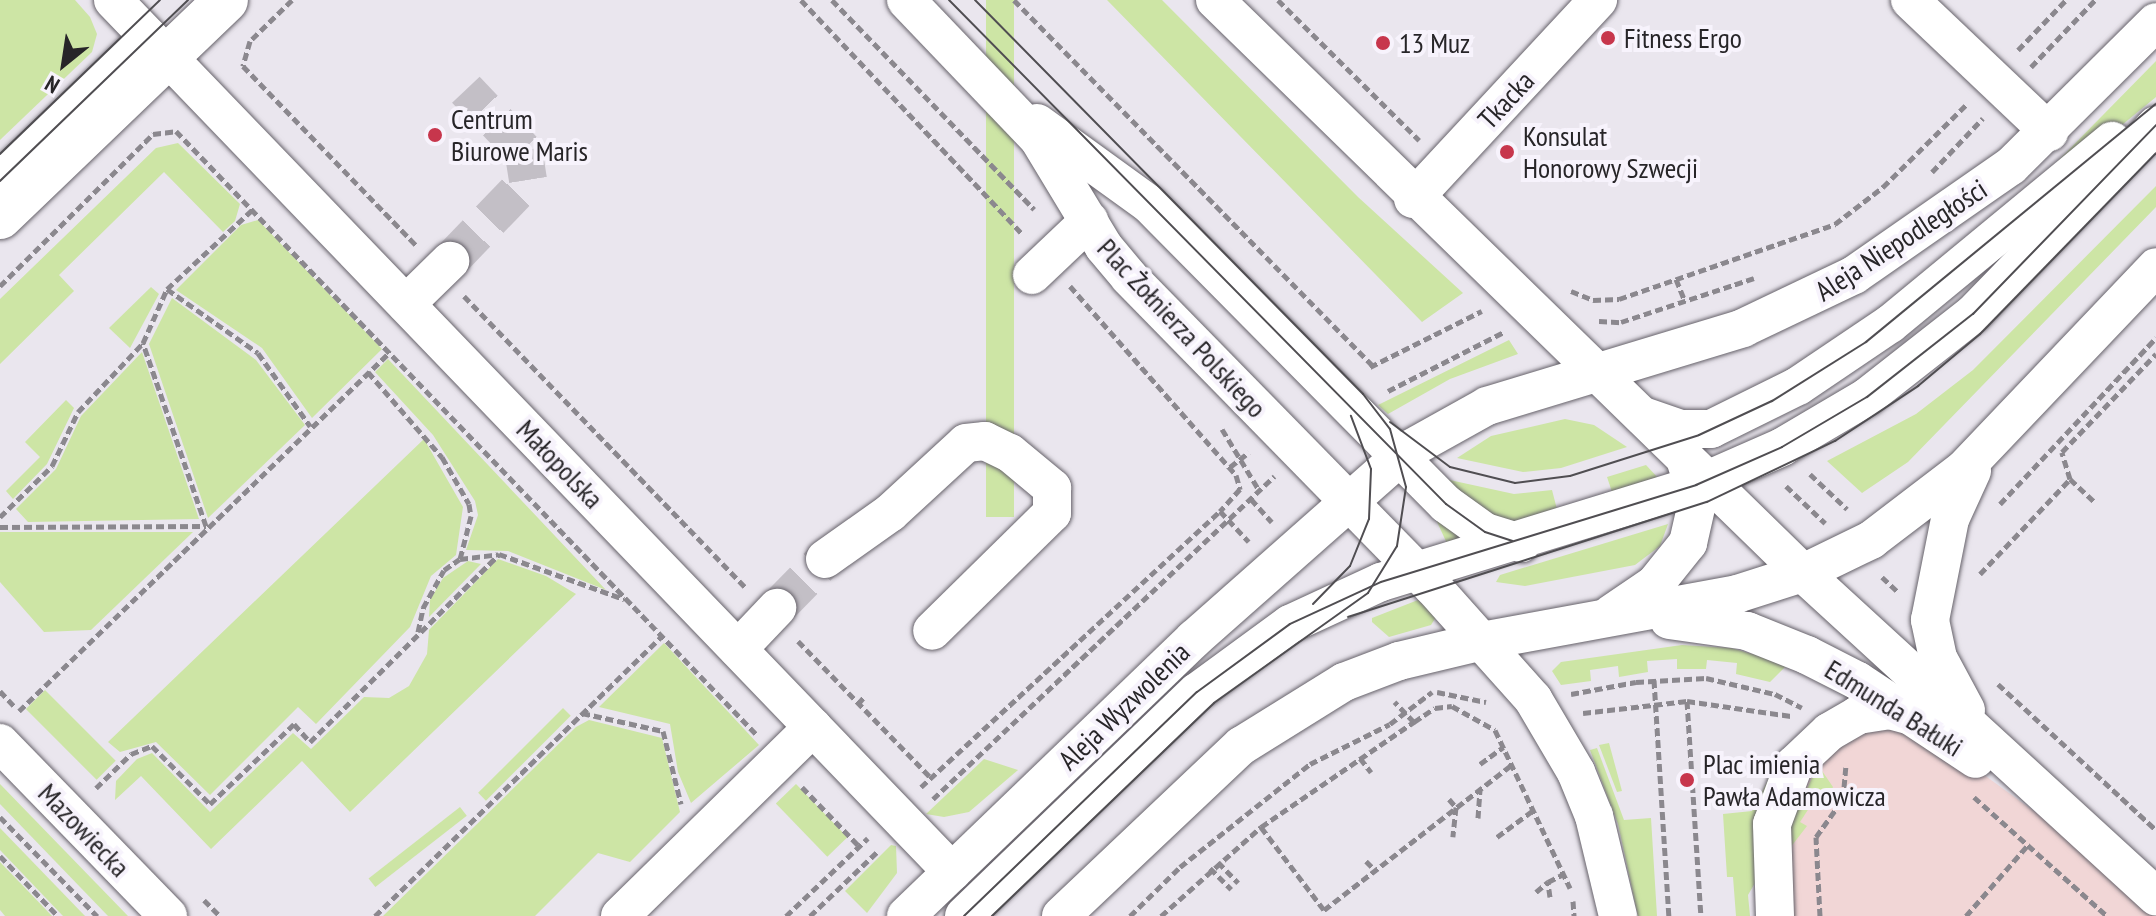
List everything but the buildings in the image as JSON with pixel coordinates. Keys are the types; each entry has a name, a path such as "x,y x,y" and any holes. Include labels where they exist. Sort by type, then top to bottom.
{"main road":[{"path":"0,217 141,29 226,0"}],"street":[{"name":"Plac Żołnierza Polskiego","path":"906,0 1003,98 1046,148 1089,221 1129,277 1424,578 1533,699 1576,772 1594,816 1618,916"},
{"path":"1215,0 1413,199 1628,405 1701,484 1803,573"},
{"name":"Tkacka","path":"1413,199 1598,0"},
{"path":"1910,0 2049,132"},
{"name":"Aleja Niepodległości","path":"1595,373 1743,328 1835,286 1945,217 2049,132 2156,22"},
{"path":"0,154 141,29"},
{"path":"0,181 141,29"},
{"name":"Małopolska","path":"141,29 813,727 908,811 952,872"},
{"path":"1003,98 1139,194 1468,522 1513,542 1553,545 1596,537"},
{"path":"1628,405 1653,421 1697,430 1727,423 1798,386 1890,324 2156,104"},
{"path":"964,916 1228,666 1308,614 1424,578 1596,537 1806,434 1921,358 1995,293 2156,125"},
{"path":"992,916 1238,683 1327,627 1424,578 1513,542 1835,441 1934,374 2001,314 2156,153"},
{"path":"1032,275 1089,221"},
{"path":"406,304 445,266"},
{"path":"1061,916 1223,761 1275,722 1377,669 1482,641 1698,604 1803,573 1862,545 1917,510 2016,415 2156,267"},
{"path":"1346,500 1401,456 1487,406 1595,373"},
{"name":"Edmunda Bałuki","path":"1997,752 1950,684 1934,645 1930,620 1956,503 1982,457 2016,415"},
{"path":"825,559 890,513 966,443 985,441 1010,453 1052,488 1052,513 932,631"},
{"path":"1590,623 1625,607 1673,567 1693,532 1701,484"},
{"name":"Aleja Wyzwolenia","path":"906,916 1346,500"},
{"name":"Edmunda Bałuki","path":"1803,573 2156,897"},
{"path":"738,649 775,611"},
{"name":"Edmunda Bałuki","path":"1590,623 1684,620 1747,631 1830,666 1918,719 2062,821 2156,897"},
{"path":"1775,916 1770,846 1778,798 1794,765 1829,732 1877,711 1918,719"},
{"path":"620,916 813,727"},
{"name":"Mazowiecka","path":"0,743 168,916"}],"path":[{"path":"292,0 250,41 243,66 445,266 931,778"},
{"path":"1014,0 1372,365 1482,311"},
{"path":"1278,0 1444,166"},
{"path":"1924,181 2066,0"},
{"path":"1569,290 1609,300 1835,224 1883,187 2095,0"},
{"path":"0,286 160,131 181,135 781,759 859,846"},
{"path":"0,517 52,466 78,412 143,343 167,289 253,209"},
{"path":"1620,322 1757,276"},
{"path":"1676,279 1688,311"},
{"path":"167,289 258,353 310,426"},
{"path":"1377,396 1505,332"},
{"path":"1989,515 2156,338"},
{"path":"143,343 206,526"},
{"path":"19,711 206,526 390,352"},
{"path":"2096,503 2070,479 2062,452 2156,354"},
{"path":"368,372 442,457 469,504 460,559"},
{"path":"1230,467 1259,444"},
{"path":"1804,468 1847,509"},
{"path":"786,916 859,846 908,811 1272,477"},
{"path":"1969,586 2070,479"},
{"path":"1780,480 1824,522"},
{"path":"1251,499 1269,519"},
{"path":"908,811 931,778 1220,511"},
{"path":"0,527 206,526"},
{"path":"418,633 437,580 460,559 499,554 625,599"},
{"path":"95,790 131,754 152,746 210,804 294,724 310,742 499,554"},
{"path":"1872,567 1899,592"},
{"path":"375,916 662,636"},
{"path":"1991,675 2156,830"},
{"path":"1560,696 1654,680 1706,678 1775,694"},
{"path":"1654,680 1669,916"},
{"path":"1130,916 1180,867 1310,764 1406,713 1433,691 1496,704"},
{"path":"858,704 864,697"},
{"path":"1391,697 1414,722"},
{"path":"1687,701 1701,916"},
{"path":"1570,715 1655,702 1687,701 1822,722 1847,754 1843,799 1816,837 1820,916"},
{"path":"1161,916 1210,868 1261,827 1435,708 1452,706 1489,724 1513,764 1573,894 1574,916"},
{"path":"582,713 663,731 691,846"},
{"path":"1480,764 1503,747"},
{"path":"1360,758 1371,772"},
{"path":"1261,827 1324,910 1513,764"},
{"path":"1478,818 1480,789"},
{"path":"1972,795 2107,916"},
{"path":"1449,799 1456,807 1453,837"},
{"path":"1497,837 1535,809"},
{"path":"0,817 97,916"},
{"path":"1966,916 2028,845"},
{"path":"810,916 882,848"},
{"path":"0,856 58,916"},
{"path":"1366,861 1375,870"},
{"path":"1218,862 1238,883"},
{"path":"1210,868 1231,889"},
{"path":"1536,892 1564,874"},
{"path":"1548,882 1550,897"}],"shaded area":[{"path":"1850,725 1921,729 2053,825 2156,916 1781,916 1781,815"}],"green space":[{"path":"0,0 75,0 90,17 97,34 92,52 0,140"},
{"path":"986,0 1014,0 1014,517 986,517"},
{"path":"1107,0 1162,0 1358,197 1463,293 1422,322"},
{"path":"2156,61 2156,97 2055,180 2047,172"},
{"path":"178,143 240,204 235,221 223,232 164,172 59,275 74,291 0,364 0,299 156,148"},
{"path":"2156,186 2156,207 1908,462 1862,493 1827,461 1916,414 1973,370"},
{"path":"258,220 382,349 312,418 262,348 176,290 241,225"},
{"path":"151,287 159,294 130,348 109,328"},
{"path":"172,298 256,360 305,425 208,518 149,344"},
{"path":"1509,340 1518,354 1450,379 1388,414 1378,405"},
{"path":"142,352 199,519 28,522 16,509 56,469 81,416"},
{"path":"388,359 606,590 508,551 466,550 478,515 475,501 433,435 375,372"},
{"path":"66,400 74,408 47,464 13,499 6,491 40,457 25,442"},
{"path":"1565,419 1594,425 1627,447 1561,468 1523,472 1457,458 1491,436"},
{"path":"424,439 463,507 456,555 431,576 410,627 316,724 298,707 210,795 156,742 120,752 108,742"},
{"path":"1646,465 1659,479 1615,501 1607,477"},
{"path":"1445,479 1514,494 1552,490 1559,517 1500,525"},
{"path":"1432,511 1478,540 1450,550"},
{"path":"1668,524 1660,546 1635,565 1525,586 1496,582 1500,575"},
{"path":"0,532 193,532 91,630 44,632 0,582"},
{"path":"498,559 546,576 576,594 350,812 302,761 211,849 141,776 115,800 116,781 137,759 152,753 210,812 293,733 311,749 364,697 389,698 409,686 427,654 429,630"},
{"path":"468,561 481,564 429,617 430,600 443,578"},
{"path":"1418,600 1436,617 1431,625 1389,637 1372,622 1372,618"},
{"path":"664,643 759,745 691,803 678,772 670,724 599,707"},
{"path":"1682,645 1731,648 1788,664 1770,682 1736,674 1737,663 1707,660 1706,669 1677,669 1677,659 1647,661 1648,672 1619,677 1618,666 1590,670 1591,681 1561,685 1552,671 1561,662"},
{"path":"45,690 116,761 97,780 26,709"},
{"path":"563,708 571,716 486,801 478,793"},
{"path":"589,720 662,738 680,812 630,862 598,853 535,916 383,916 576,727"},
{"path":"1609,743 1622,791 1617,792 1599,745"},
{"path":"1597,748 1624,820 1651,818 1657,916 1638,916 1618,824 1590,750"},
{"path":"1780,757 1759,876 1748,895 1750,916 1736,916 1733,877 1727,877 1723,814 1752,811"},
{"path":"984,759 1018,770 969,812 944,817 926,814"},
{"path":"1818,765 1833,787 1826,801 1817,796 1800,822 1807,826 1790,848 1791,823"},
{"path":"0,784 128,916 108,916 0,804"},
{"path":"796,784 847,837 827,857 776,803"},
{"path":"460,807 467,816 375,887 369,878"},
{"path":"0,828 85,916 63,916 0,850"},
{"path":"891,845 896,846 897,873 867,913 845,891"},
{"path":"0,862 52,916 5,916 0,910"}],"tunnel":[{"path":"450,261 528,180 523,150 466,90"},
{"path":"777,608 825,559"}],"tram line":[{"path":"0,154 160,0"},
{"path":"0,181 188,0"},
{"path":"949,0 1446,504 1485,532 1513,541"},
{"path":"975,0 1363,394 1390,429 1406,487 1397,546 1368,593 1214,703 992,916"},
{"path":"1390,422 1450,467 1515,483 1570,476 1699,435 1772,401 1866,342 2156,104"},
{"path":"964,916 1197,692 1290,624 1381,582 1696,485 1782,447 1867,397 1973,314 2156,125"},
{"path":"1348,617 1707,502 1835,441 1918,386 1980,334 2156,153"},
{"path":"1313,604 1350,566 1369,519 1371,469 1351,416"}],"place":[{"name":"Fitness Ergo","path":"1608,38"},
{"name":"13 Muz","path":"1383,43"},
{"name":"Centrum Biurowe Maris","path":"435,135"},
{"name":"Konsulat Honorowy Szwecji","path":"1507,152"},
{"name":"Plac imienia Pawła Adamowicza","path":"1687,780"}]}
